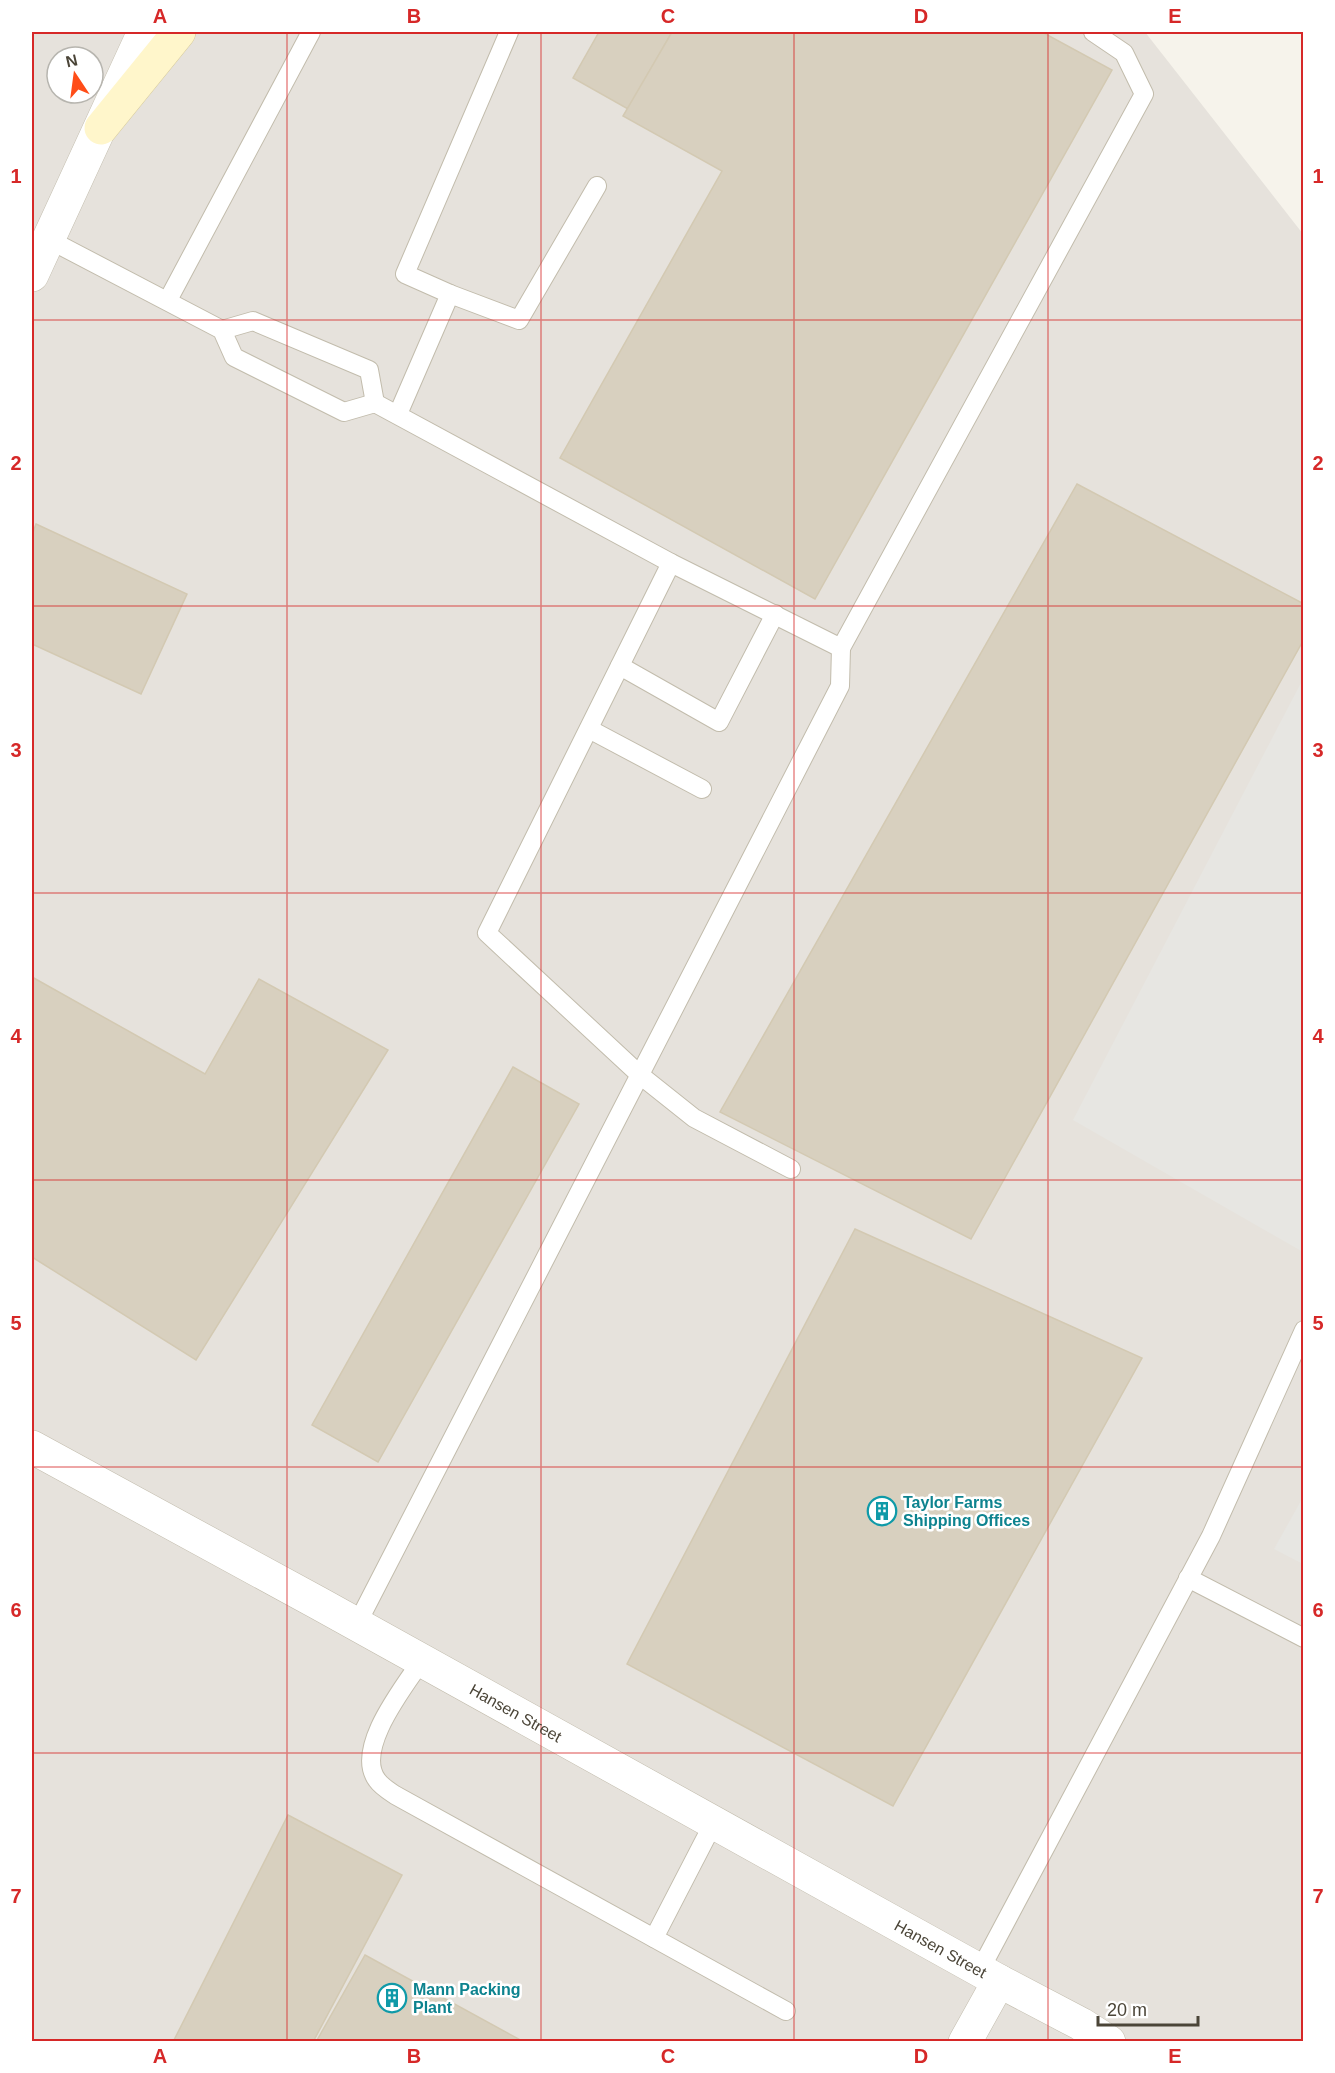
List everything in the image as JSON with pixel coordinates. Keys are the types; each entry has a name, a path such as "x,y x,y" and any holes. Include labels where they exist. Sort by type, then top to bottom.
{"main road":[{"path":"101,128 179,32"}],"street":[{"path":"32,275 144,32"},
{"name":"Hansen Street","path":"32,1447 357,1624 989,1976 1081,2024 1109,2042"},
{"path":"965,2042 989,1976"}],"lane":[{"path":"168,300 311,32"},
{"path":"509,32 405,274 519,320 597,186"},
{"path":"357,1624 840,686 841,648 1144,94 1124,53 1093,32"},
{"path":"48,239 222,330 234,357 344,412 375,403 398,414 671,563 841,648"},
{"path":"398,414 450,294"},
{"path":"222,330 253,321 369,370 375,403"},
{"path":"671,563 487,933 640,1075 694,1118 791,1169"},
{"path":"620,666 719,722 774,614"},
{"path":"589,729 702,789"},
{"path":"989,1976 1211,1536 1304,1330"},
{"path":"1188,1578 1304,1638"},
{"path":"422,1660 376,1735 370,1758 376,1780 395,1795 786,2011"},
{"path":"654,1938 714,1822"}],"shaded area":[{"path":"32,32 1145,32 1303,234 1303,2041 32,2042"},
{"path":"1303,679 1303,1252 1073,1120"},
{"path":"1303,1497 1303,1564 1274,1549"}],"building":[{"path":"599,32 672,32 628,109 573,78"},
{"path":"672,32 1042,32 1112,70 815,599 560,458 722,171 623,116"},
{"path":"1077,484 1304,604 1304,639 971,1239 720,1112"},
{"path":"36,524 187,594 141,694 32,644 32,535"},
{"path":"32,977 205,1074 259,979 388,1050 196,1360 32,1257"},
{"path":"513,1067 579,1104 378,1462 312,1425"},
{"name":"Taylor Farms Shipping Offices","path":"855,1229 1142,1358 893,1806 627,1664"},
{"path":"288,1815 402,1875 313,2042 173,2042"},
{"name":"Mann Packing Plant","path":"365,1955 524,2042 316,2042"}],"place":[{"name":"Taylor Farms Shipping Offices","path":"882,1511"},
{"name":"Mann Packing Plant","path":"392,1998"}]}
